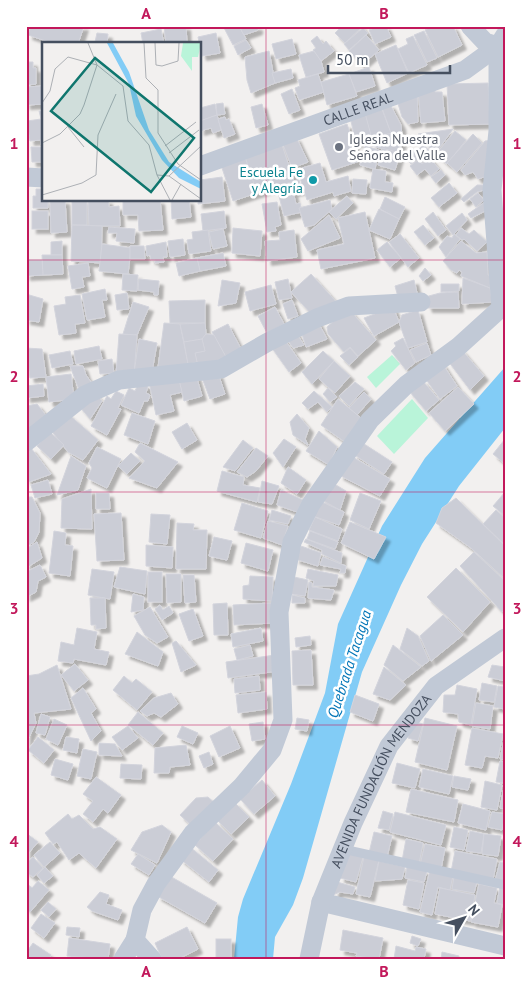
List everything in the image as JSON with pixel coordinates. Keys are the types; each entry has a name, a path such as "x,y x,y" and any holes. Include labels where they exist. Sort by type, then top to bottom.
{"street":[{"path":"123,959 134,940 142,910 156,884 193,833 242,786 272,750 282,720 279,612 292,542 311,504 370,420 406,385 458,347 501,308 492,190 498,131 502,41 485,42 470,26"},
{"name":"CALLE REAL","path":"201,166 465,70 502,41"},
{"path":"26,176 42,178"},
{"path":"26,442 85,395 119,380 221,368 317,318 350,306 421,302"},
{"name":"AVENIDA FUNDACIÓN MENDOZA","path":"310,959 321,902 389,746 436,686 505,638"},
{"path":"321,902 505,946"},
{"path":"134,940 152,959"}],"lane":[{"path":"343,849 505,885"}],"green space":[{"path":"392,355 400,364 376,388 367,377"},
{"path":"412,399 428,418 394,454 377,436"}],"water":[{"name":"Quebrada Tacagua","path":"505,367 505,428 459,486 422,544 401,585 362,672 303,878 293,905 275,937 273,959 234,959 238,917 243,899 291,784 325,693 338,624 382,526 425,458"}],"building":[{"path":"31,26 84,26 79,42 49,42 28,35"},
{"path":"164,26 186,26 187,42 166,42"},
{"path":"223,26 239,26 246,39 233,45"},
{"path":"239,26 258,26 258,30 244,35"},
{"path":"342,26 363,26 345,43 335,33"},
{"path":"386,26 391,37 375,44 369,30"},
{"path":"433,26 453,26 462,45 438,57 425,30"},
{"path":"363,28 368,33 349,50 344,44"},
{"path":"161,29 164,42 143,42 141,33"},
{"path":"424,31 437,58 427,62 414,35"},
{"path":"97,33 108,34 107,42 95,42"},
{"path":"216,33 220,53 202,56 201,42 199,42 198,37"},
{"path":"366,35 379,50 362,65 349,51"},
{"path":"317,36 323,44 326,41 334,51 321,61 313,50 316,48 311,41"},
{"path":"413,36 427,65 409,73 398,49 408,44 406,39"},
{"path":"292,39 296,54 276,59 272,44"},
{"path":"246,40 251,48 238,55 234,46"},
{"path":"396,45 408,73 387,83 375,54"},
{"path":"269,51 275,83 251,93 247,80 245,57"},
{"path":"314,51 321,61 324,72 306,77 299,55"},
{"path":"26,62 33,62 33,68 36,68 36,84 26,85"},
{"path":"369,67 375,86 356,92 349,74"},
{"path":"291,69 293,78 275,83 272,73"},
{"path":"318,74 324,92 299,100 295,88 300,86 298,80"},
{"path":"349,74 357,96 327,105 321,82"},
{"path":"488,83 490,124 449,125 447,84"},
{"path":"42,86 42,104 26,105 26,87"},
{"path":"435,88 435,92 442,92 445,121 421,123 418,89"},
{"path":"292,89 300,110 289,114 281,94"},
{"path":"417,90 418,122 408,124 402,117 396,97"},
{"path":"223,103 225,114 217,115 216,104"},
{"path":"215,104 217,115 201,121 201,108"},
{"path":"262,104 268,125 256,128 251,107"},
{"path":"380,104 391,133 372,139 363,110"},
{"path":"390,104 401,125 402,136 391,133 382,108"},
{"path":"39,111 42,111 42,145 41,140 30,141 27,121 41,119"},
{"path":"365,113 372,139 356,143 350,117"},
{"path":"217,115 221,130 213,133 211,128 201,131 201,121"},
{"path":"225,117 226,120 229,119 235,134 224,138 218,119"},
{"name":"Iglesia Nuestra Señora del Valle","path":"347,124 360,161 332,170 319,134"},
{"path":"453,129 435,154 418,134"},
{"path":"455,131 466,140 447,164 436,154"},
{"path":"391,133 402,136 400,153 372,146 372,139"},
{"path":"473,134 482,143 457,172 447,163"},
{"path":"296,137 308,162 292,168 282,142"},
{"path":"492,140 487,176 478,179 473,172 465,175 461,170 485,141"},
{"path":"281,142 294,181 257,193 244,154"},
{"path":"424,145 432,154 421,163 418,158 411,164 407,159 413,154 408,154 408,151 416,151"},
{"path":"365,146 379,150 375,169 360,165"},
{"path":"31,147 42,147 42,162 32,162"},
{"path":"382,148 400,153 395,170 378,165"},
{"path":"244,154 257,193 233,201 220,162"},
{"path":"430,158 439,169 431,176 425,169 417,175 410,166 418,160 422,164"},
{"name":"Escuela Fe y Alegría","path":"320,163 326,182 348,176 351,191 334,196 333,192 307,200 300,178 302,168"},
{"path":"373,169 386,171 385,182 393,183 392,192 370,188"},
{"path":"441,170 445,175 436,183 431,177"},
{"path":"222,177 225,201 198,204 198,201 201,201 201,180"},
{"path":"353,179 367,180 366,194 352,193"},
{"path":"299,180 302,190 293,192 296,204 300,203 302,212 284,216 277,188"},
{"path":"449,183 457,193 439,207 431,198"},
{"path":"477,185 483,185 484,190 477,192 464,202 461,199"},
{"path":"36,189 42,189 42,201 48,201 48,208 33,208 33,196 36,196"},
{"path":"478,193 484,200 476,207 470,199"},
{"path":"347,196 353,203 336,219 329,212"},
{"path":"385,197 405,207 399,219 380,209"},
{"path":"330,200 332,209 314,225 305,227 299,208"},
{"path":"50,201 65,201 67,232 51,233"},
{"path":"72,201 87,201 87,225 72,225"},
{"path":"88,201 108,201 109,207 119,206 120,226 89,226"},
{"path":"123,201 160,201 163,230 139,231 138,215 123,215"},
{"path":"171,201 189,201 191,217 172,219"},
{"path":"277,202 281,225 275,227 276,231 267,232 262,204"},
{"path":"485,202 487,210 471,218 468,214"},
{"path":"379,209 399,219 390,239 369,230"},
{"path":"32,211 48,211 48,229 32,229"},
{"path":"224,211 226,228 203,231 201,214"},
{"path":"365,212 375,258 321,269 317,250 344,244 338,218"},
{"path":"433,212 446,230 438,236 425,219"},
{"path":"462,213 467,220 453,235 446,226"},
{"path":"329,215 340,238 308,251 301,239"},
{"path":"72,225 102,226 101,263 71,261"},
{"path":"423,225 434,238 425,245 414,232"},
{"path":"109,227 135,229 134,243 116,241 117,233 108,233"},
{"path":"233,228 262,231 260,256 232,253"},
{"path":"461,228 469,234 474,230 487,242 477,251 464,239 462,240 456,235"},
{"path":"223,229 227,246 213,249 209,232"},
{"path":"208,230 211,251 189,254 187,240 193,239 192,232"},
{"path":"294,230 297,257 267,261 265,241 280,240 279,232"},
{"path":"400,234 419,258 408,267 389,242"},
{"path":"454,234 460,239 446,257 439,247 447,236 452,238"},
{"path":"183,239 185,255 170,257 168,241"},
{"path":"62,241 62,255 51,255 51,242"},
{"path":"461,241 476,253 487,252 488,275 491,276 490,288 461,276 462,272 459,270 457,273 451,270 443,261"},
{"path":"166,242 167,257 163,257 164,262 155,263 155,260 151,260 150,255 147,256 146,246"},
{"path":"387,242 401,258 390,267 377,250"},
{"path":"102,244 131,248 128,274 99,271"},
{"path":"130,246 144,246 145,259 130,259"},
{"path":"223,253 226,266 200,271 197,258"},
{"path":"42,255 62,255 63,274 43,275"},
{"path":"197,258 200,271 179,276 176,263"},
{"path":"26,260 42,260 43,275 26,276"},
{"path":"88,263 90,276 82,277 84,287 72,289 68,266"},
{"path":"425,268 431,275 423,281 419,276"},
{"path":"123,274 138,275 137,291 122,290"},
{"path":"311,274 340,306 312,315 291,292"},
{"path":"463,278 490,288 492,302 462,304"},
{"path":"139,279 159,281 158,295 154,295 154,292 138,290"},
{"path":"288,279 292,298 279,300 275,282"},
{"path":"222,280 240,283 236,303 218,306"},
{"path":"414,280 418,297 399,301 395,286"},
{"path":"441,284 459,284 459,291 441,292"},
{"path":"271,285 276,304 250,311 245,292"},
{"path":"105,289 107,300 102,300 105,317 87,320 82,294"},
{"path":"458,292 459,308 428,308 425,297 440,293"},
{"path":"127,293 129,309 117,310 115,295"},
{"path":"26,294 43,299 39,322 26,320"},
{"path":"80,295 85,323 75,324 76,333 59,335 54,306 66,304 65,297"},
{"path":"205,300 205,323 170,323 169,301"},
{"path":"292,300 298,316 288,319 283,304"},
{"path":"133,302 149,307 137,335 123,334"},
{"path":"275,307 284,324 267,333 258,316"},
{"path":"393,307 399,322 374,336 364,318"},
{"path":"348,308 376,340 358,356 350,347 344,352 328,334 327,327"},
{"path":"418,310 427,342 408,348 399,322 402,315"},
{"path":"317,320 327,339 306,347 300,328"},
{"path":"164,323 180,324 188,364 158,368"},
{"path":"205,323 206,334 202,339 184,342 180,324"},
{"path":"228,324 241,349 226,357 212,332"},
{"path":"295,331 304,345 293,348 285,336"},
{"path":"119,334 137,335 134,376 116,375"},
{"path":"206,334 214,335 226,357 208,366 197,362 195,353 205,351 202,339"},
{"path":"283,337 301,363 289,372 269,344"},
{"path":"403,338 415,363 406,370 391,351 396,346 394,343"},
{"path":"139,339 157,343 152,372 134,373"},
{"path":"202,339 205,351 195,353 197,362 188,364 184,342"},
{"path":"427,343 431,355 416,362 410,350"},
{"path":"99,346 102,359 76,364 74,351"},
{"path":"26,348 42,349 46,377 30,378"},
{"path":"350,348 358,357 349,365 340,356"},
{"path":"461,349 484,376 470,390 448,361"},
{"path":"70,351 73,364 52,368 49,355"},
{"path":"323,351 334,361 312,384 302,372"},
{"path":"112,359 114,373 100,374 98,361"},
{"path":"334,361 350,376 335,393 319,379"},
{"path":"442,363 457,386 440,399 425,378"},
{"path":"70,366 83,366 86,375 93,385 81,395"},
{"path":"218,373 225,394 210,399 202,378"},
{"path":"71,374 74,399 49,402 46,377"},
{"path":"196,375 202,396 184,401 179,380"},
{"path":"178,376 182,392 170,395 174,411 156,415 149,382"},
{"path":"422,380 439,400 426,411 409,391"},
{"path":"139,382 148,386 146,393 150,395 148,401 144,401 139,413 121,405 129,388 135,391"},
{"path":"355,382 364,389 349,406 339,396"},
{"path":"43,384 44,396 26,398 26,386"},
{"path":"458,387 474,404 445,431 429,413"},
{"path":"328,388 337,397 330,402 323,394"},
{"path":"116,391 124,395 118,408 121,409 107,435 91,426 107,396 111,399"},
{"path":"314,391 332,407 327,412 318,402 308,409 302,403"},
{"path":"364,392 371,399 357,415 349,408"},
{"path":"95,393 102,401 90,419 79,406"},
{"path":"338,399 361,418 345,442 321,425"},
{"path":"37,404 48,418 26,434 26,406"},
{"path":"67,413 98,440 83,460 68,452 50,429"},
{"path":"132,413 155,421 148,444 124,435"},
{"path":"297,414 309,428 305,439 308,445 293,435 290,422"},
{"path":"187,423 197,440 182,449 172,432"},
{"path":"319,431 337,447 329,465 306,451"},
{"path":"50,432 64,445 51,459 37,446"},
{"path":"284,439 296,447 283,467 273,453"},
{"path":"505,439 505,464 493,454"},
{"path":"243,440 253,448 235,471 223,467"},
{"path":"361,442 392,462 384,474 353,454"},
{"path":"140,443 178,462 157,488 129,478 145,461 135,452"},
{"path":"97,447 121,459 107,488 87,478 92,468 89,463"},
{"path":"31,448 51,474 29,482 26,478 26,452"},
{"path":"256,448 268,456 256,471 247,477 237,472"},
{"path":"131,453 140,461 127,474 118,466"},
{"path":"71,456 86,466 78,490 57,495"},
{"path":"351,456 390,479 380,496 339,475"},
{"path":"288,467 306,480 297,494 281,483"},
{"path":"222,471 244,477 243,485 260,488 257,502 217,491"},
{"path":"48,480 52,494 35,498 31,485"},
{"path":"262,481 279,486 272,504 258,502"},
{"path":"331,482 346,491 340,510 320,499"},
{"path":"91,489 92,529 61,528 62,499"},
{"path":"281,490 303,500 297,512 277,505"},
{"path":"505,492 505,516 493,506"},
{"path":"96,493 109,493 110,509 96,509"},
{"path":"360,493 381,501 369,529 350,520"},
{"path":"26,497 32,497 40,513 39,532 34,542 29,545 26,544"},
{"path":"456,498 505,546 505,579 471,548 436,523 442,508"},
{"path":"320,501 344,512 339,525 313,516"},
{"path":"242,503 268,511 261,538 234,530"},
{"path":"272,510 291,516 288,524 269,520"},
{"path":"496,510 505,518 505,545 483,524"},
{"path":"121,513 124,560 97,561 94,514"},
{"path":"151,514 170,515 167,544 149,542"},
{"path":"315,517 342,529 338,541 309,530"},
{"path":"268,521 288,526 282,545 263,538"},
{"path":"350,522 386,537 374,559 341,543"},
{"path":"177,523 194,524 193,530 207,530 206,569 176,569"},
{"path":"54,531 66,533 65,545 73,546 70,576 49,573"},
{"path":"310,531 338,542 335,549 307,539"},
{"path":"214,537 232,541 227,560 209,556"},
{"path":"306,539 342,553 341,563 322,554 322,550 304,542"},
{"path":"37,542 42,558 26,568 26,549"},
{"path":"246,543 273,550 268,571 241,563"},
{"path":"146,545 173,547 172,568 146,566"},
{"path":"301,546 321,553 318,566 295,559"},
{"path":"474,552 505,581 505,609 502,612 460,566"},
{"path":"323,557 346,566 345,573 340,573 341,569 320,565"},
{"path":"40,565 46,577 38,581 36,592 26,597 26,572"},
{"path":"120,567 147,571 145,594 114,587"},
{"path":"456,568 490,602 463,632 427,597"},
{"path":"92,569 114,572 110,599 88,595"},
{"path":"308,569 338,575 336,586 313,586 314,581 306,578"},
{"path":"148,572 162,572 162,602 148,602"},
{"path":"166,574 181,574 181,602 167,603"},
{"path":"183,575 194,575 196,602 185,603"},
{"path":"250,576 273,577 272,601 243,599 243,586 249,585"},
{"path":"294,577 308,580 305,596 291,594"},
{"path":"309,582 312,583 312,587 334,590 331,600 308,598"},
{"path":"133,594 144,597 143,610 131,612"},
{"path":"292,595 305,598 305,603 292,603"},
{"path":"90,598 105,598 106,628 96,629 96,625 91,625"},
{"path":"227,603 228,635 214,635 213,604"},
{"path":"272,603 273,623 234,625 233,605"},
{"path":"160,605 163,610 169,606 173,613 162,620 155,609"},
{"path":"150,607 168,637 157,643 145,635 134,616"},
{"path":"193,609 203,636 189,641 179,614"},
{"path":"443,615 463,635 431,661 420,636"},
{"path":"77,628 97,632 94,649 109,652 106,665 74,659 73,663 58,661 61,642 74,645"},
{"path":"261,628 263,641 233,647 231,634"},
{"path":"407,628 418,636 429,661 422,666 400,649"},
{"path":"137,632 163,652 158,666 125,654"},
{"path":"310,636 311,645 296,647 295,638"},
{"path":"176,641 196,665 181,672 172,643"},
{"path":"250,645 253,656 237,660 234,649"},
{"path":"393,645 421,667 403,681 384,665"},
{"path":"311,650 313,685 293,685 292,651"},
{"path":"275,655 278,671 228,678 226,662"},
{"path":"75,664 88,680 74,691 61,675"},
{"path":"57,665 71,709 34,713 36,723 26,743 26,676 39,674"},
{"path":"492,665 505,667 505,681 488,677"},
{"path":"384,667 406,685 390,700 373,694"},
{"path":"124,676 132,683 136,679 152,692 137,710 113,690"},
{"path":"259,676 260,690 235,693 234,679"},
{"path":"482,683 497,686 494,702 479,700"},
{"path":"457,685 477,689 471,725 459,722 458,714 443,712 444,695 455,695"},
{"path":"498,686 505,687 505,709 494,707"},
{"path":"83,688 96,709 91,713 101,731 91,741 71,698"},
{"path":"266,692 267,709 238,713 236,695"},
{"path":"171,693 178,704 161,717 154,713 147,716 140,711 154,698"},
{"path":"355,695 379,704 373,721 350,712"},
{"path":"476,703 493,706 490,729 472,726"},
{"path":"138,712 163,733 153,745 128,725"},
{"path":"41,714 50,717 45,735 36,733"},
{"path":"297,718 309,720 307,731 295,729"},
{"path":"425,718 457,726 447,770 415,762"},
{"path":"54,719 67,725 58,745 46,739"},
{"path":"413,721 423,724 418,741 408,738"},
{"path":"263,722 265,739 252,741 249,724"},
{"path":"128,726 138,738 122,750 112,737"},
{"path":"182,726 198,733 193,744 177,737"},
{"path":"230,726 240,748 219,757 210,736"},
{"path":"472,728 503,734 498,758 485,756 482,768 465,765"},
{"path":"505,735 505,760 500,759"},
{"path":"38,737 54,750 44,763 28,750"},
{"path":"66,737 79,739 77,753 63,750"},
{"path":"99,743 115,744 122,756 99,755"},
{"path":"186,745 190,765 170,767 169,773 154,773 155,748"},
{"path":"83,749 97,752 91,779 77,776"},
{"path":"209,752 213,764 204,768 199,756"},
{"path":"55,759 73,764 68,780 51,775"},
{"path":"500,761 505,762 505,783 496,782"},
{"path":"397,763 420,769 415,788 392,783"},
{"path":"121,764 142,765 141,779 120,778"},
{"path":"423,769 453,776 449,794 419,787"},
{"path":"454,776 471,779 468,790 452,787"},
{"path":"96,777 121,795 108,813 103,809 93,822 83,814 93,801 83,794"},
{"path":"262,780 275,796 254,814 240,799"},
{"path":"485,781 502,785 497,810 481,807"},
{"path":"505,787 505,809 500,808"},
{"path":"411,789 458,800 454,822 406,812"},
{"path":"208,797 216,804 193,827 180,815 196,798"},
{"path":"234,802 249,817 231,834 216,819"},
{"path":"463,804 490,811 486,830 458,823"},
{"path":"383,811 393,814 389,830 378,828"},
{"path":"395,812 446,825 441,845 390,832"},
{"path":"492,812 505,814 502,830 488,827"},
{"path":"68,814 72,819 79,815 93,829 100,827 117,839 96,868 79,853 69,860 57,842 53,844 45,833"},
{"path":"215,822 233,839 213,861 195,845"},
{"path":"162,825 171,832 157,863 131,850 142,832"},
{"path":"454,827 468,830 464,850 450,847"},
{"path":"470,831 484,834 481,853 466,851"},
{"path":"374,832 392,836 387,857 369,853"},
{"path":"26,833 38,842 26,856"},
{"path":"484,834 501,836 498,856 482,854"},
{"path":"406,839 423,843 419,864 402,861"},
{"path":"50,842 60,853 44,867 34,855"},
{"path":"425,844 445,848 441,869 420,865"},
{"path":"190,847 218,870 209,882 180,859"},
{"path":"455,851 497,859 493,880 451,872"},
{"path":"346,852 363,857 356,882 340,878"},
{"path":"138,854 155,865 149,875 131,864"},
{"path":"33,857 43,868 33,877 26,872 26,863"},
{"path":"364,857 379,860 370,897 356,894"},
{"path":"379,861 405,867 402,879 375,881"},
{"path":"500,862 505,863 505,884 495,881"},
{"path":"45,867 53,876 44,883 37,875"},
{"path":"407,867 427,871 424,882 405,878"},
{"path":"430,870 453,875 450,890 438,887 432,915 420,912"},
{"path":"168,875 217,903 205,923 157,896"},
{"path":"454,877 477,881 474,893 452,889"},
{"path":"408,880 424,883 419,909 403,905"},
{"path":"38,881 49,890 30,912 26,908 26,883 32,888"},
{"path":"337,882 355,887 353,894 340,892 333,895"},
{"path":"479,884 497,888 494,903 502,905 498,927 471,922"},
{"path":"500,886 505,887 505,905 497,903"},
{"path":"440,888 475,895 470,921 435,914"},
{"path":"100,892 109,895 106,904 122,910 118,920 92,911 87,907"},
{"path":"48,902 56,909 49,917 41,910"},
{"path":"41,914 55,923 44,938 31,928"},
{"path":"67,927 80,928 79,937 66,935"},
{"path":"187,927 198,949 178,959 162,959 155,943"},
{"path":"343,930 383,938 379,959 356,956 357,953 340,950"},
{"path":"412,936 421,939 418,946 410,943"},
{"path":"69,938 110,944 108,959 67,956"},
{"path":"216,939 231,939 231,959 216,959"},
{"path":"33,943 51,955 49,959 26,957 26,953"},
{"path":"396,946 415,951 416,947 426,949 424,959 394,959"},
{"path":"442,952 459,956 459,959 441,959"}],"place":[{"name":"Iglesia Nuestra Señora del Valle","path":"339,147"},
{"name":"Escuela Fe y Alegría","path":"313,180"}]}
